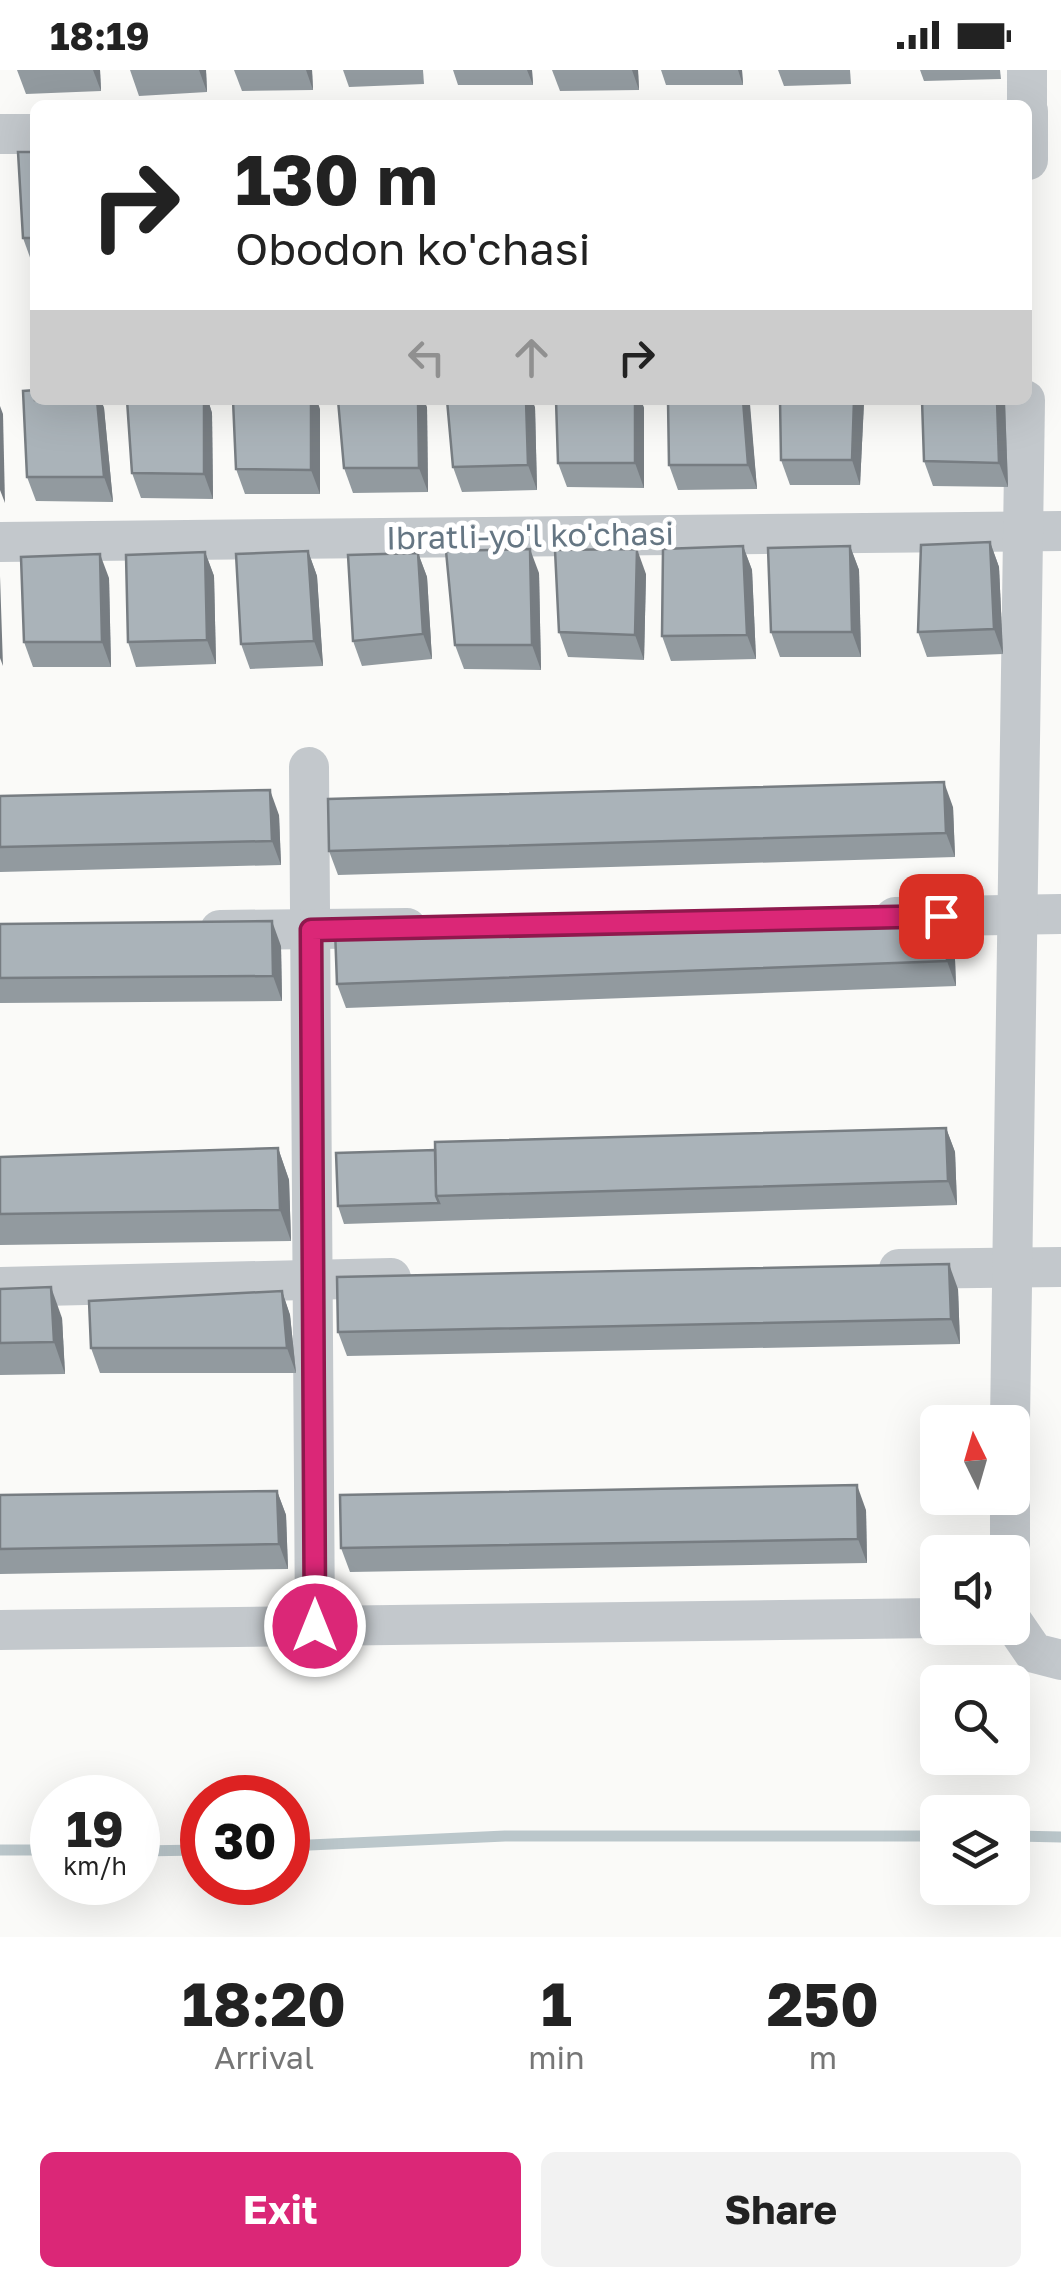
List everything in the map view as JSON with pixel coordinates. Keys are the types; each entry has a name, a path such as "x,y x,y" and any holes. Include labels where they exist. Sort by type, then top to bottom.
{"street":[{"path":"1027,70 1027,100"},
{"path":"1032,128 1061,128"},
{"path":"0,134 30,134"},
{"path":"1010,1405 1020,914 1042,531 1026,405"},
{"name":"Ibratli-yo'l ko'chasi","path":"0,542 1042,531"},
{"path":"310,767 315,1626"},
{"path":"862,918 1061,914"},
{"path":"175,930 449,927"},
{"path":"851,1270 1061,1268"},
{"path":"0,1287 432,1277"},
{"path":"0,1630 920,1618"},
{"path":"1028,1645 1034,1654 1061,1660"}],"building":[{"path":"18,152 30,152 30,238 23,238"},
{"path":"30,390 30,405 97,405 104,477 27,477 23,391"},
{"path":"127,405 204,405 204,474 132,473"},
{"path":"233,405 311,405 311,470 236,469"},
{"path":"338,405 418,405 419,468 344,468"},
{"path":"447,405 526,405 528,465 453,467"},
{"path":"556,405 635,405 635,463 558,463"},
{"path":"668,405 743,405 748,465 669,465"},
{"path":"780,405 854,405 852,460 781,460"},
{"path":"922,405 997,405 999,463 924,461"},
{"path":"990,542 994,629 918,632 921,545"},
{"path":"743,546 747,635 662,636 663,549"},
{"path":"850,546 852,632 771,632 768,548"},
{"path":"530,549 532,645 455,645 446,551"},
{"path":"637,549 635,635 559,632 555,550"},
{"path":"308,551 314,641 241,644 236,554"},
{"path":"205,552 207,640 128,642 126,555"},
{"path":"418,553 423,634 353,641 348,555"},
{"path":"100,554 102,642 24,642 21,557"},
{"path":"944,782 946,833 329,851 328,799"},
{"path":"270,790 272,841 0,847 0,796"},
{"path":"945,908 947,961 337,984 335,929"},
{"path":"272,921 273,976 0,978 0,924"},
{"path":"946,1128 948,1181 436,1196 435,1142"},
{"path":"278,1148 280,1210 0,1214 0,1157"},
{"path":"435,1150 439,1203 338,1206 336,1153"},
{"path":"949,1264 951,1319 338,1332 337,1277"},
{"path":"51,1287 54,1342 0,1343 0,1289"},
{"path":"282,1291 287,1348 91,1348 89,1301"},
{"path":"857,1485 858,1539 341,1548 340,1495"},
{"path":"277,1491 279,1544 0,1549 0,1495"}],"waterway":[{"path":"310,1845 505,1836 920,1836"},
{"path":"1030,1836 1061,1837"},
{"path":"0,1850 30,1850"},
{"path":"160,1851 180,1850"}],"route":[{"path":"315,1626 311,930 941,916"}]}
